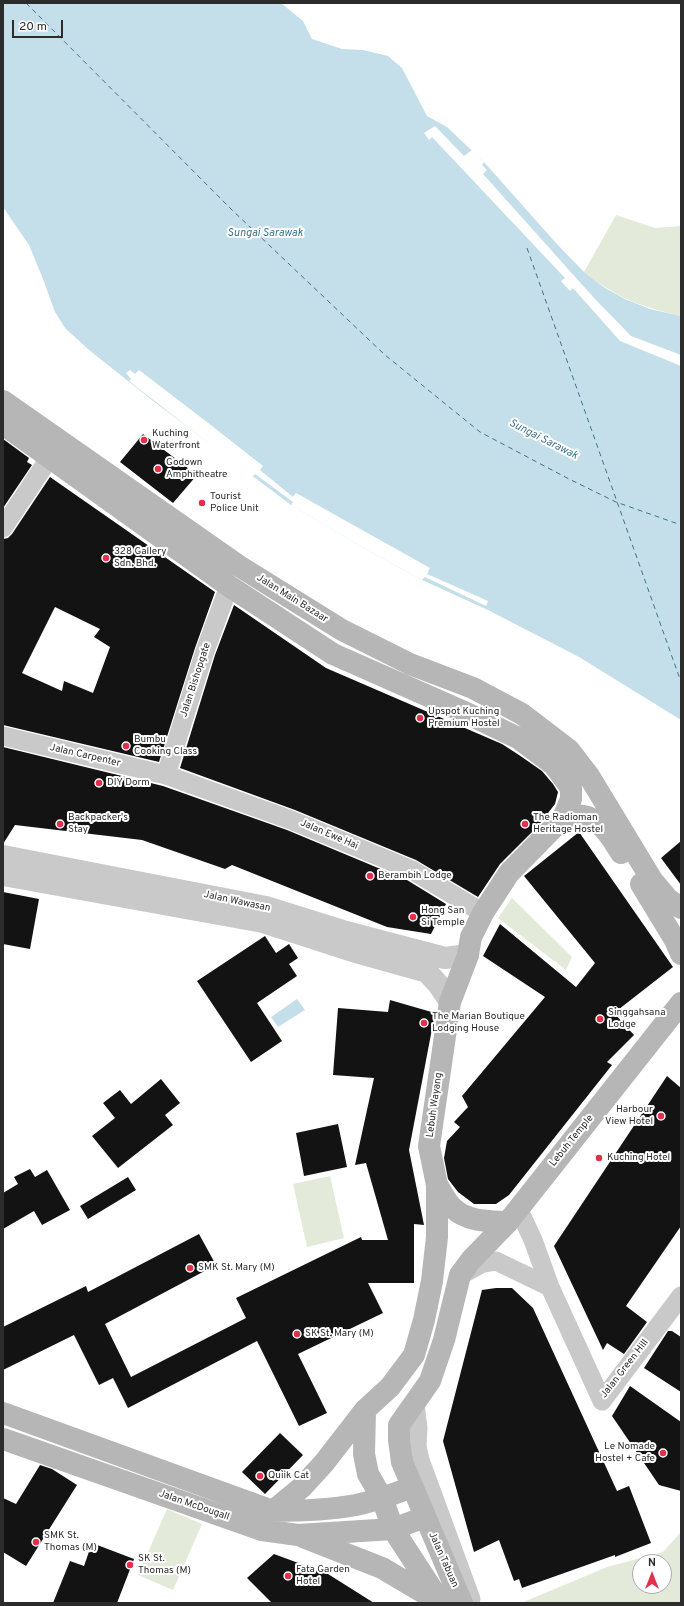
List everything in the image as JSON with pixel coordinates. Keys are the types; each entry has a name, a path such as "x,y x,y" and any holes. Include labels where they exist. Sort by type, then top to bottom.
{"main road":[{"name":"Jalan Main Bazaar","path":"3,401 239,566 342,630 410,664 473,688 522,714 569,750 589,776 652,880 668,899 681,908"},
{"path":"3,424 229,586 333,654 462,711 518,738 554,765 571,788 571,799 563,818"},
{"path":"609,808 610,835"},
{"path":"563,818 573,814 588,817 601,826 610,835 675,940 681,954"},
{"name":"Lebuh Wayang","path":"273,1511 302,1487 324,1463 365,1410 390,1387 414,1355 424,1320 432,1281 437,1237 436,1185 429,1146 450,1002 468,955 471,937 483,913 510,873 563,818"},
{"path":"655,908 681,923"},
{"name":"Lebuh Temple","path":"513,1215 674,1020 681,1003"},
{"path":"436,1185 453,1208 464,1216 481,1220 513,1215"},
{"path":"3,1413 273,1511 302,1511 356,1505 382,1498 412,1487 402,1462 399,1440 399,1425 430,1381 444,1340 460,1275 471,1260 513,1215"},
{"path":"365,1410 364,1454 368,1474 382,1498"},
{"name":"Jalan McDougall","path":"3,1439 262,1530 298,1535 393,1529 425,1517"},
{"name":"Jalan Tabuan","path":"412,1487 462,1603"},
{"name":"Jalan Tabuan","path":"382,1498 393,1529 441,1603"},
{"path":"298,1535 382,1568 441,1603"}],"street":[{"path":"3,528 50,457"},
{"name":"Jalan Bishopgate","path":"166,775 205,651 229,586"},
{"name":"Jalan Carpenter","path":"3,736 166,775"},
{"name":"Jalan Ewe Hai","path":"166,775 290,820 412,870 483,913"},
{"name":"Jalan Wawasan","path":"3,856 266,907 346,932 445,958 468,955"},
{"name":"Jalan Wawasan","path":"3,874 263,922 359,953 428,972 450,1002"},
{"name":"Jalan Green Hill","path":"513,1215 533,1240 550,1287 602,1402 681,1296"},
{"path":"460,1275 483,1263 496,1261 550,1287"},
{"path":"414,1404 418,1428 417,1446 420,1460 472,1603"}],"green space":[{"path":"616,215 655,228 681,226 681,316 641,305 608,289 584,272"},
{"path":"512,898 572,957 566,970 498,918"},
{"path":"330,1176 344,1238 307,1247 293,1184"},
{"path":"167,1509 202,1524 173,1590 138,1575"},
{"path":"681,1532 681,1603 521,1603 607,1567 632,1560 632,1594 672,1594 672,1554 656,1554 663,1552"}],"water":[{"name":"Sungai Sarawak","path":"3,3 281,3 303,21 312,39 342,49 363,50 388,56 402,68 427,116 447,127 484,162 556,243 584,272 605,288 625,299 650,309 681,316 681,720 579,657 488,610 422,580 291,505 157,404 89,350 65,328 55,312 29,245 3,207"},
{"path":"297,999 305,1010 278,1027 271,1017"}],"pier":[{"path":"435,126 464,156 472,150 484,162 482,165 487,170 483,174 594,298 631,336 681,355 681,366 620,341 573,288 570,291 561,281 565,278 432,137 429,140 424,133"},
{"path":"130,370 135,374 139,370 212,426 263,466 260,470 293,497 296,493 430,568 427,574 488,601 486,606 425,577 422,580 291,505 293,502 255,474 252,477 129,381 131,379 126,373"}],"building":[{"name":"Godown Amphitheatre","path":"143,434 197,475 173,503 120,462"},
{"path":"3,439 29,458 27,462 32,465 3,508"},
{"path":"50,477 215,592 195,648 159,762 3,725 3,539 8,538","holes":["55,607 100,629 94,637 110,647 93,693 64,681 62,691 22,673"]},
{"path":"234,605 326,668 502,744 542,771 553,784 558,792 555,804 538,826 500,864 478,897 416,860 295,810 180,768 215,655"},
{"path":"3,747 163,786 287,830 407,880 446,904 431,934 387,927 232,865 225,869 142,840 15,825 3,844"},
{"path":"579,832 673,967 614,1013 634,1035 607,1062 612,1065 509,1195 496,1204 474,1204 458,1192 448,1179 444,1158 447,1141 460,1127 454,1122 468,1107 462,1096 545,997 483,956 500,924 576,987 595,963 524,876"},
{"path":"681,841 681,885 661,858"},
{"path":"3,892 39,899 30,949 3,944"},
{"path":"265,936 276,953 289,944 298,958 289,964 297,976 257,1003 282,1041 251,1062 197,981"},
{"path":"390,1000 435,1013 409,1150 424,1225 414,1224 414,1283 368,1283 383,1313 298,1354 327,1413 299,1426 257,1341 128,1408 113,1378 99,1385 74,1335 3,1370 3,1327 86,1286 88,1292 199,1234 216,1265 105,1324 131,1377 246,1318 236,1298 361,1237 362,1240 388,1240 366,1163 355,1165 374,1078 333,1075 338,1008 388,1012"},
{"path":"667,1076 681,1088 681,1226 626,1306 647,1322 624,1354 607,1343 603,1350 554,1246"},
{"path":"161,1079 180,1103 165,1115 173,1125 118,1168 92,1136 115,1118 103,1103 120,1090 131,1104"},
{"path":"338,1124 347,1167 304,1176 296,1133"},
{"path":"30,1169 35,1177 47,1170 70,1210 42,1225 34,1211 3,1229 3,1193 18,1184 14,1177"},
{"path":"128,1177 136,1190 88,1219 80,1206"},
{"path":"512,1288 533,1308 617,1491 629,1486 651,1543 615,1557 615,1555 522,1588 519,1579 514,1581 499,1540 474,1552 443,1441 482,1290"},
{"path":"668,1331 672,1331 681,1337 681,1392 644,1368"},
{"path":"630,1386 681,1422 681,1491 659,1485 612,1416"},
{"path":"280,1433 303,1455 265,1494 242,1472"},
{"path":"40,1465 52,1469 77,1485 26,1566 3,1552 3,1498 16,1504"},
{"path":"92,1543 134,1559 117,1603 53,1603 70,1561 84,1566"},
{"name":"Fata Garden Hotel","path":"274,1554 328,1574 374,1603 272,1603 247,1578"}],"ferry route":[{"path":"26,3 231,209 385,355 480,432 616,502 681,525"},
{"path":"527,248 681,682"}],"place":[{"name":"Kuching Waterfront","path":"144,440"},
{"name":"Godown Amphitheatre","path":"158,469"},
{"name":"Tourist Police Unit","path":"202,503"},
{"name":"328 Gallery Sdn. Bhd.","path":"106,558"},
{"name":"Upspot Kuching Premium Hostel","path":"420,718"},
{"name":"Bumbu Cooking Class","path":"126,746"},
{"name":"DIY Dorm","path":"99,783"},
{"name":"Backpacker's Stay","path":"60,824"},
{"name":"The Radioman Heritage Hostel","path":"525,824"},
{"name":"Berambih Lodge","path":"370,876"},
{"name":"Hong San Si Temple","path":"413,917"},
{"name":"Singgahsana Lodge","path":"600,1019"},
{"name":"The Marian Boutique Lodging House","path":"424,1023"},
{"name":"Harbour View Hotel","path":"661,1116"},
{"name":"Kuching Hotel","path":"599,1158"},
{"name":"SMK St. Mary (M)","path":"190,1268"},
{"name":"SK St. Mary (M)","path":"297,1334"},
{"name":"Le Nomade Hostel + Cafe","path":"663,1453"},
{"name":"Quiik Cat","path":"260,1476"},
{"name":"SMK St. Thomas (M)","path":"36,1542"},
{"name":"SK St. Thomas (M)","path":"130,1565"},
{"name":"Fata Garden Hotel","path":"288,1576"}]}
